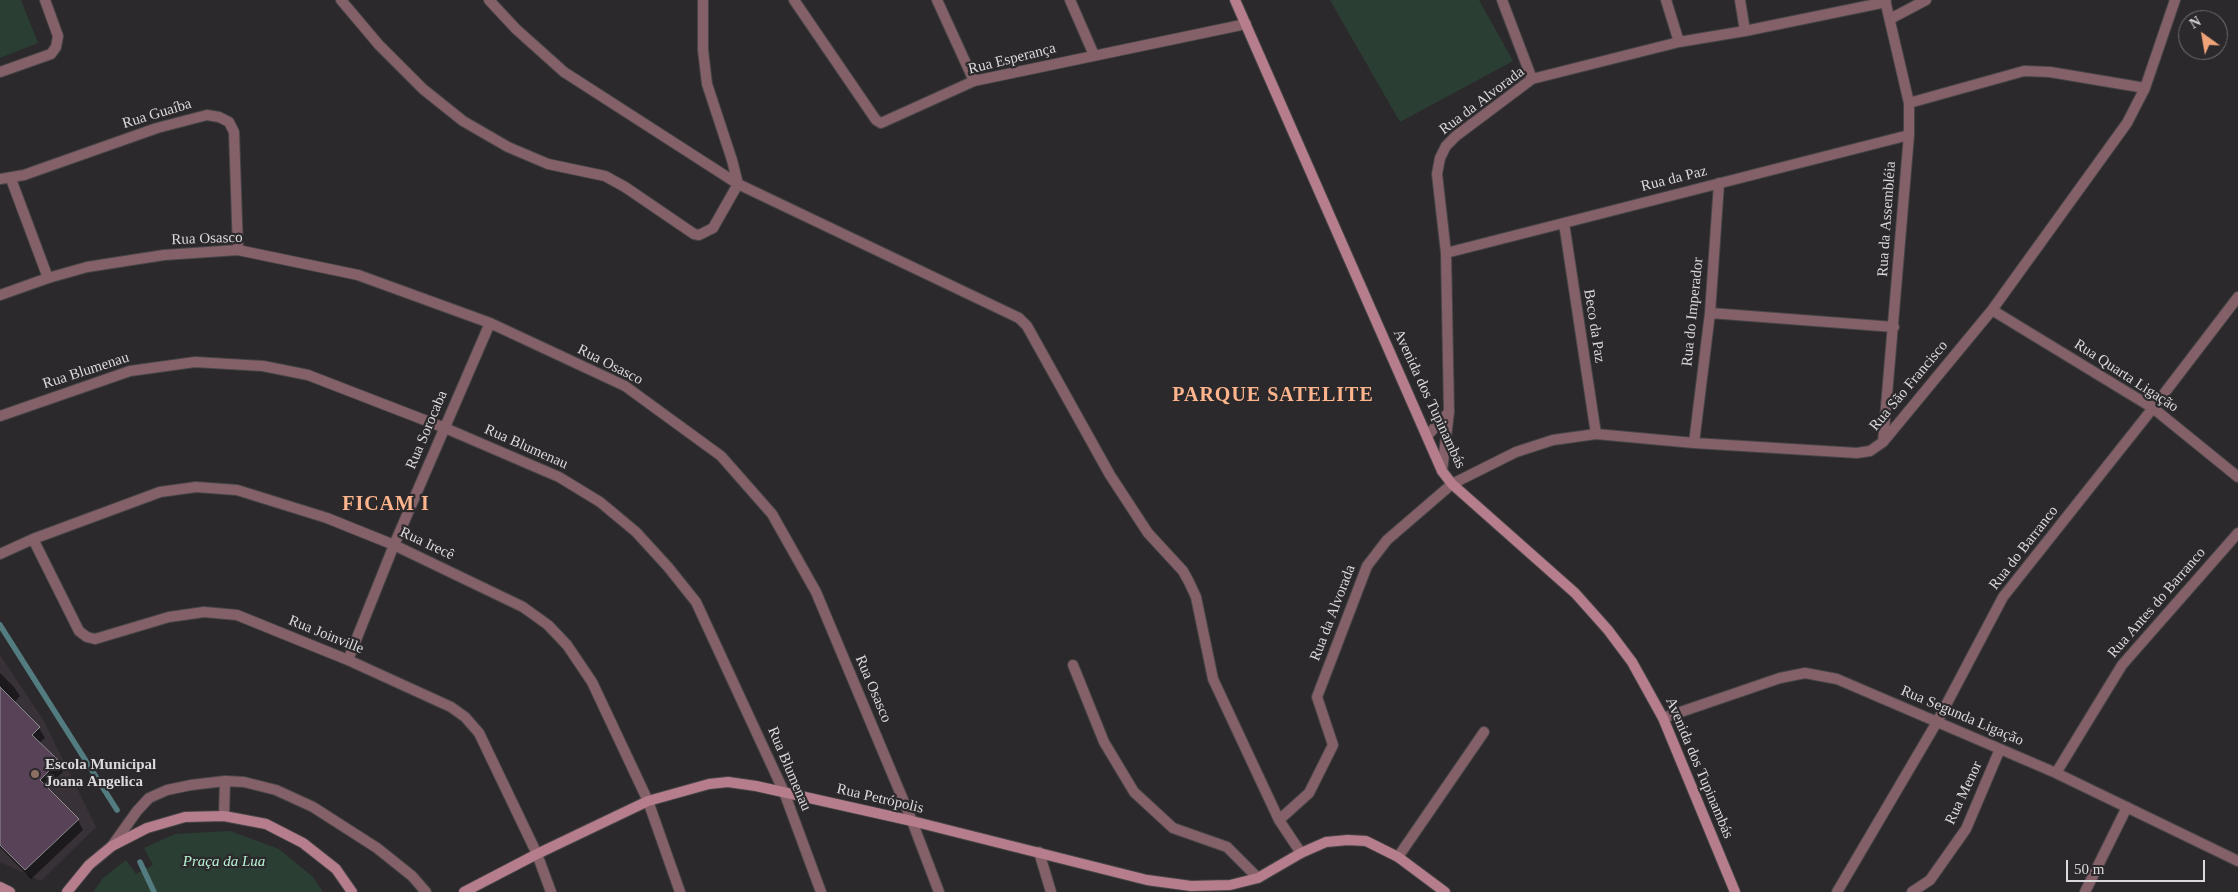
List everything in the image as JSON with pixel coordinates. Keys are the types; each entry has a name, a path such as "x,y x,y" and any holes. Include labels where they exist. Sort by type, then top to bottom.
{"street":[{"path":"0,72 51,54 56,47 58,36 46,0"},
{"path":"341,0 379,45 423,89 463,121 508,147 548,164 612,180 625,186 694,234 699,235 713,228 738,184 707,84 703,50 703,0"},
{"path":"490,0 516,29 564,72 738,184 1005,310 1019,318 1027,326 1110,475 1148,533 1190,582 1196,597 1213,679 1279,820 1301,852"},
{"name":"Rua Esperança","path":"794,0 878,123 974,81 1246,24"},
{"path":"937,0 974,81"},
{"path":"1070,0 1094,55"},
{"name":"Avenida dos Tupinambás","path":"1235,0 1442,471 1452,484 1575,593 1608,630 1632,662 1663,718 1735,892"},
{"path":"1502,0 1532,79"},
{"path":"1666,0 1679,42"},
{"path":"1740,0 1745,31"},
{"path":"1890,19 1926,0"},
{"name":"Rua São Francisco","path":"1452,484 1516,452 1553,440 1596,434 1694,443 1857,453 1870,451 1883,442 1992,310 2127,123 2145,88 2176,0"},
{"name":"Rua da Alvorada","path":"1442,471 1449,412 1446,253 1437,174 1440,158 1446,146 1456,136 1532,79 1679,42 1745,31 1886,1"},
{"name":"Rua da Assembléia","path":"1883,442 1909,135 1909,103 1886,1"},
{"path":"1909,103 2024,71 2050,72 2145,88"},
{"name":"Rua Guaíba","path":"0,179 11,179 157,128 207,114 219,117 228,122 234,132 238,250"},
{"name":"Rua da Paz","path":"1446,253 1909,135"},
{"path":"11,179 48,278"},
{"name":"Rua do Imperador","path":"1694,443 1710,313 1719,183"},
{"name":"Beco da Paz","path":"1564,223 1596,434"},
{"name":"Rua Osasco","path":"0,296 48,278 87,267 164,255 238,250 358,275 490,323 626,386 721,456 772,514 816,592 912,821 939,892"},
{"name":"Rua do Barranco","path":"1837,892 1937,722 2003,597 2154,408 2238,297"},
{"name":"Rua Quarta Ligação","path":"1992,310 2154,408 2238,477"},
{"path":"1710,313 1894,326"},
{"name":"Rua Sorocaba","path":"348,660 394,545 490,323"},
{"name":"Rua Blumenau","path":"0,416 130,371 195,362 263,366 308,375 445,428 558,477 600,502 636,532 668,567 696,602 784,792 821,892"},
{"path":"1427,436 1449,412"},
{"name":"Rua da Alvorada","path":"1279,820 1309,793 1333,745 1317,697 1367,566 1387,540 1452,484"},
{"name":"Rua Irecê","path":"0,554 33,539 160,492 196,487 237,490 327,518 394,545 523,606 548,625 567,644 592,682 648,801 680,892"},
{"name":"Rua Antes do Barranco","path":"2056,773 2122,665 2238,533"},
{"name":"Rua Joinville","path":"33,539 79,631 87,637 95,638 169,617 204,612 237,615 348,660 451,707 465,717 479,733 537,854 551,892"},
{"path":"1073,666 1104,742 1134,792 1173,828 1227,847 1258,878"},
{"name":"Rua Segunda Ligação","path":"1663,718 1780,678 1806,673 1837,679 2056,773 2238,860"},
{"path":"1398,856 1484,732"},
{"name":"Rua Menor","path":"1912,892 1930,880 1966,828 2000,749"},
{"path":"224,816 225,781"},
{"path":"112,846 137,811 149,798 167,790 225,781 244,782 276,790 313,806 377,848 412,876 426,892"},
{"name":"Rua Petrópolis","path":"464,892 537,854 648,801 708,784 728,782 784,792 912,821 1147,880 1191,886 1230,885 1258,878 1301,852 1326,842 1366,841 1398,856 1445,892"},
{"path":"2085,892 2127,807"},
{"path":"67,892 89,865 112,846 147,828 185,817 224,816 266,824 304,843 336,869 352,892"},
{"path":"1039,852 1051,892"},
{"path":"0,887 10,892"}],"shaded area":[{"name":"Escola Municipal Joana Angelica","path":"0,655 44,721 96,827 41,881 0,862"}],"green space":[{"path":"0,0 21,0 38,43 0,58"},
{"path":"1330,0 1479,0 1513,61 1400,122"},
{"name":"Praça da Lua","path":"230,831 279,849 313,877 323,892 93,892 103,878 126,860 136,874 153,865 144,848 175,834"}],"building":[{"name":"Escola Municipal Joana Angelica","path":"0,687 40,727 32,735 59,761 40,780 79,819 25,870 0,845"}],"waterway":[{"path":"0,625 117,810"},
{"path":"140,862 154,892"}],"place":[{"name":"Escola Municipal Joana Angelica","path":"35,774"}],"district":[{"name":"PARQUE SATELITE","path":"1273,396"},
{"name":"FICAM I","path":"386,505"}]}
